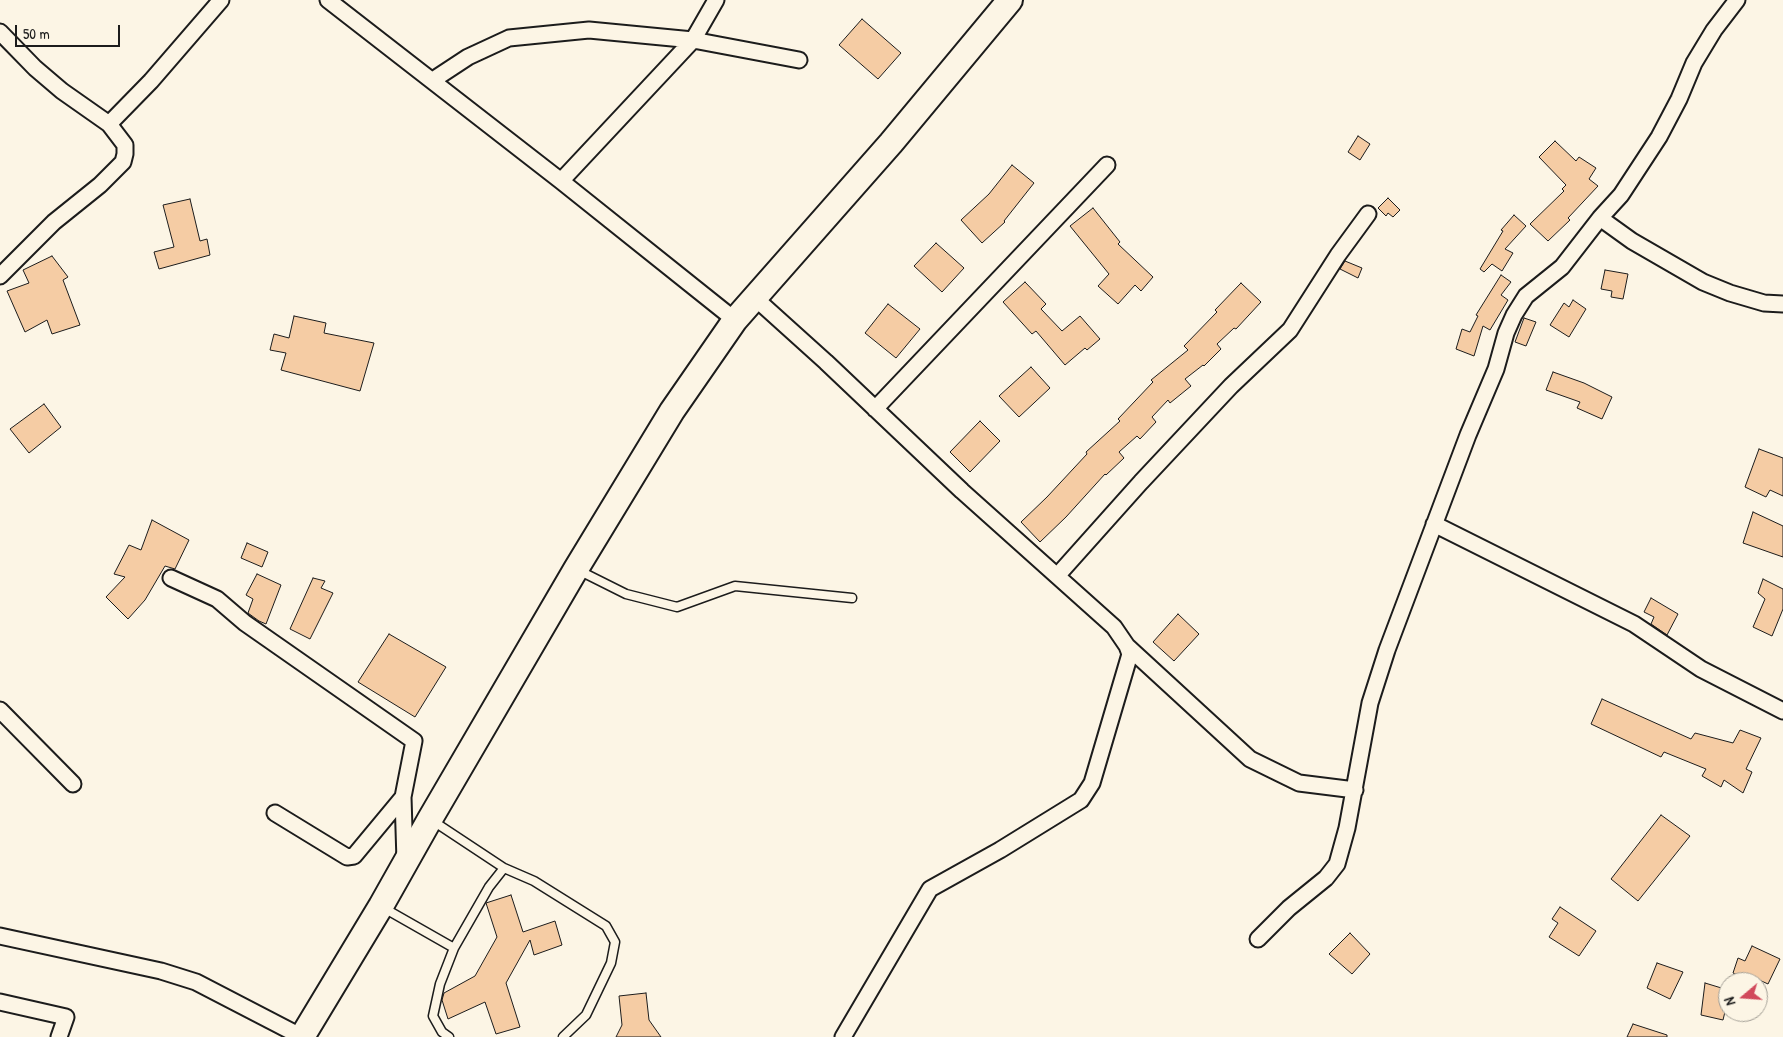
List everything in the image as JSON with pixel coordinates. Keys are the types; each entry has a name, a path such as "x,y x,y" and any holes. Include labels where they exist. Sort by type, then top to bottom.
{"main road":[{"path":"302,1037 382,906 430,819 576,569 672,411 735,320 891,142 1010,0"}],"street":[{"path":"109,124 151,81 221,0"},
{"path":"328,0 562,181 735,320"},
{"path":"562,181 693,40 716,0"},
{"path":"1258,939 1289,908 1326,878 1337,864 1355,790 1370,703 1387,650 1468,435 1496,369 1506,334 1514,315 1526,296 1562,267 1600,218 1621,195 1654,144 1679,99 1694,63 1714,30 1737,0"},
{"path":"433,80 468,58 509,38 589,30 693,40 798,60"},
{"path":"0,32 35,68 62,91 109,124 125,146 123,162 100,185 54,222 0,276"},
{"path":"875,409 1107,165"},
{"path":"1057,576 1141,482 1231,386 1290,330 1338,255 1368,214"},
{"path":"1600,218 1632,241 1703,282 1730,293 1764,303 1783,304"},
{"path":"755,298 962,491 1114,627 1127,646 1250,759 1299,783 1355,790"},
{"path":"1434,524 1634,624 1701,669 1783,711"},
{"path":"171,578 216,599 246,623 414,741 403,796 405,864"},
{"path":"843,1037 930,889 1000,850 1081,800 1092,783 1120,690 1130,654 1127,646"},
{"path":"0,710 73,784"},
{"path":"275,813 347,857 354,856 403,796"},
{"path":"0,936 161,971 196,982 302,1037"},
{"path":"0,1002 66,1017 59,1037"}],"lane":[{"path":"576,569 626,594 677,607 735,586 852,598"},
{"path":"430,819 504,868 534,881 606,926 615,942 611,963 586,1016 563,1037"},
{"path":"450,1037 442,1032 433,1016 440,984 454,948 489,887 504,868"},
{"path":"382,906 454,948"}],"building":[{"path":"862,19 901,53 878,79 839,45"},
{"path":"1358,136 1370,144 1360,160 1348,152"},
{"path":"1555,141 1576,161 1579,157 1596,168 1589,179 1598,186 1568,218 1570,220 1548,241 1530,224 1564,191 1562,189 1566,185 1539,157"},
{"path":"1012,165 1034,183 1005,222 982,243 961,220 989,194"},
{"path":"1388,198 1400,210 1393,217 1388,213 1386,216 1378,208"},
{"path":"190,199 200,241 207,239 210,255 159,269 154,252 174,247 163,205"},
{"path":"1093,208 1120,242 1118,244 1153,277 1141,291 1135,285 1118,304 1098,286 1109,274 1070,226"},
{"path":"1514,215 1526,226 1505,249 1513,253 1502,271 1492,264 1484,272 1480,269 1503,231 1501,230"},
{"path":"936,243 964,268 942,292 914,266"},
{"path":"52,256 68,277 63,280 80,325 52,334 47,320 25,332 7,291 29,283 23,270"},
{"path":"1345,261 1362,268 1358,278 1340,269"},
{"path":"1605,270 1628,274 1623,299 1611,297 1612,291 1601,289"},
{"path":"1501,275 1511,282 1501,295 1508,300 1490,330 1483,326 1474,356 1456,349 1462,329 1470,332 1478,316 1476,315"},
{"path":"1025,282 1046,304 1041,309 1062,331 1080,316 1100,339 1087,350 1085,348 1065,365 1036,331 1032,334 1003,302"},
{"path":"1241,283 1261,302 1236,329 1234,328 1217,344 1221,349 1204,366 1185,379 1191,386 1170,403 1168,400 1152,417 1156,422 1140,439 1137,436 1119,452 1124,458 1105,474 1066,517 1040,542 1021,522 1087,454 1086,452 1120,421 1118,419 1153,382 1151,380 1188,350 1184,346 1217,312 1215,310"},
{"path":"1573,300 1586,309 1569,337 1550,325 1564,303 1569,307"},
{"path":"888,304 920,329 896,358 865,333"},
{"path":"294,316 326,323 324,333 374,343 360,391 281,370 286,353 270,350 274,334 289,338"},
{"path":"1524,318 1536,322 1526,346 1515,342"},
{"path":"1031,367 1050,388 1019,417 999,396"},
{"path":"1553,372 1584,383 1612,397 1602,419 1577,408 1580,402 1546,390"},
{"path":"44,404 61,427 29,453 10,429"},
{"path":"980,421 1000,441 970,472 950,452"},
{"path":"1759,449 1783,458 1783,496 1770,490 1766,497 1745,487"},
{"path":"1753,512 1783,526 1783,557 1743,543"},
{"path":"152,520 189,540 175,569 165,566 145,600 128,619 106,597 125,577 114,574 129,545 141,550"},
{"path":"247,543 268,552 262,567 241,558"},
{"path":"257,574 281,585 266,624 248,613 253,599 246,595"},
{"path":"313,578 325,581 321,588 333,593 310,639 290,629"},
{"path":"1763,579 1783,589 1783,609 1772,636 1753,627 1765,599 1758,593"},
{"path":"1651,598 1678,614 1667,635 1651,624 1654,617 1644,612"},
{"path":"1178,614 1199,634 1174,661 1153,642"},
{"path":"389,634 446,667 415,717 358,682"},
{"path":"1602,699 1691,739 1695,733 1733,743 1740,730 1761,738 1746,769 1752,772 1743,793 1724,780 1721,787 1702,776 1706,769 1664,752 1661,757 1591,724"},
{"path":"1661,815 1690,836 1638,901 1611,879"},
{"path":"511,895 523,932 555,921 562,945 534,955 530,940 506,983 520,1027 496,1034 485,1002 448,1019 442,1000 444,993 475,976 497,937 486,903"},
{"path":"1560,907 1596,931 1579,956 1549,937 1558,923 1552,919"},
{"path":"1350,933 1370,954 1352,974 1329,954"},
{"path":"1752,946 1780,959 1768,984 1768,972 1733,972 1738,958 1745,961"},
{"path":"1657,963 1683,972 1670,999 1647,988"},
{"path":"1705,983 1718,987 1718,1019 1701,1015"},
{"path":"646,993 649,1020 661,1037 616,1037 622,1025 619,996"},
{"path":"1633,1024 1667,1035 1667,1037 1627,1037"}]}
